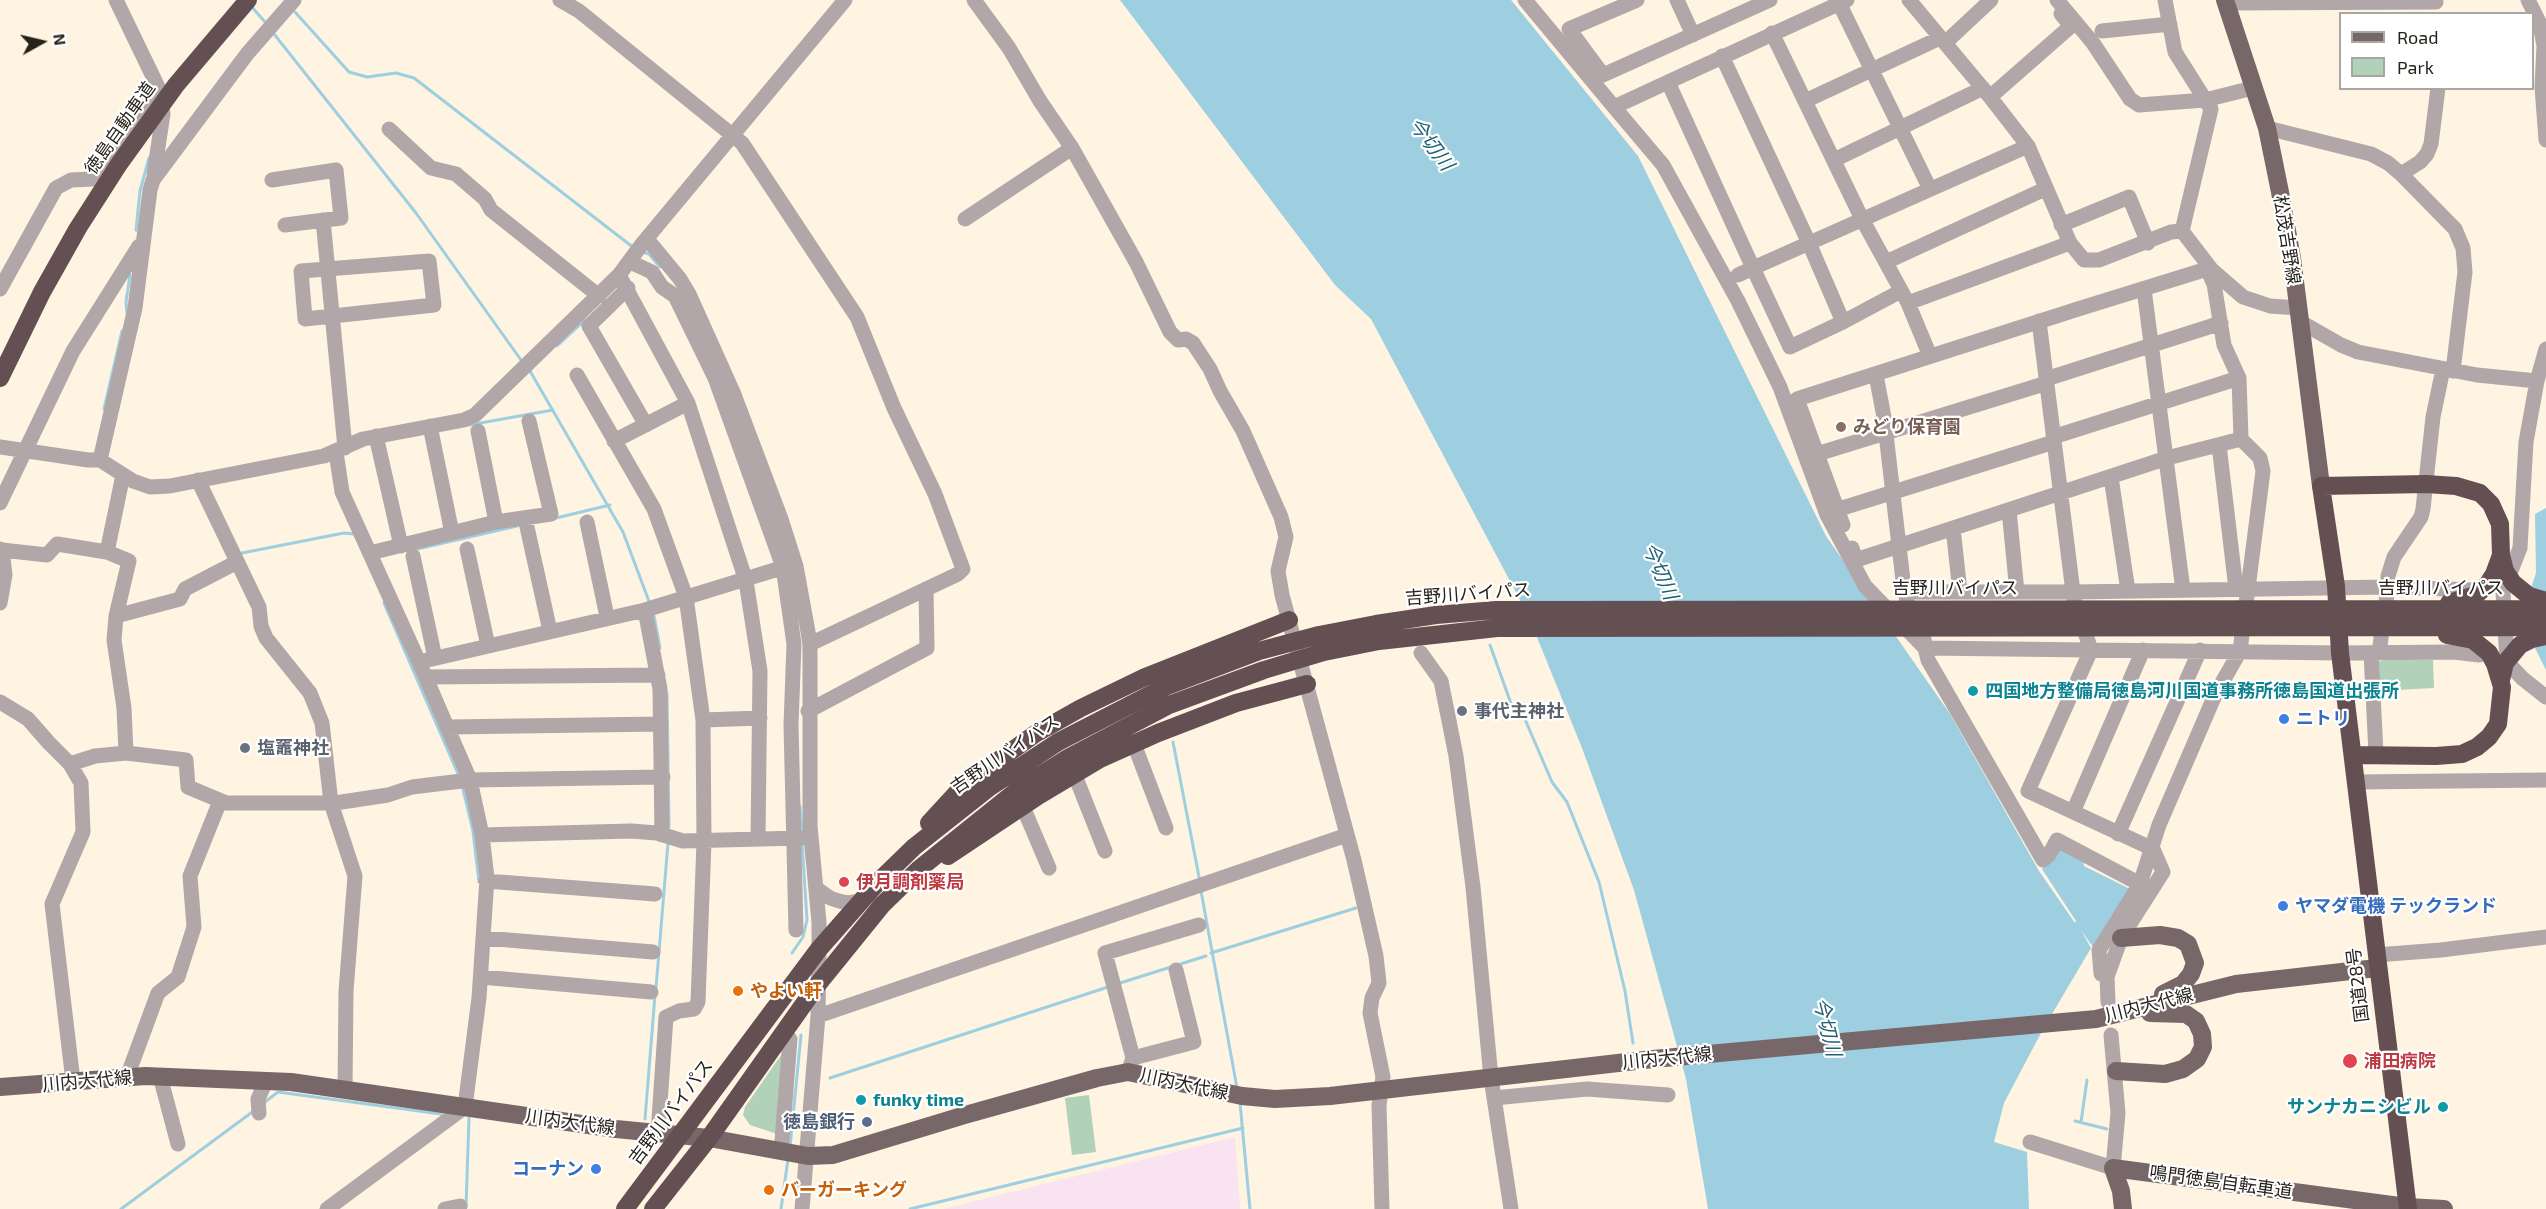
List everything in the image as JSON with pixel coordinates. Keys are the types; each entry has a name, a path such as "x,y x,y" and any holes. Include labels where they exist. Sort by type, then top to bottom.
{"highway":[{"name":"徳島自動車道","path":"0,378 42,292 78,228 119,164 176,85 248,0"},
{"name":"徳島自動車道","path":"0,393 42,292"},
{"path":"2321,486 2426,484 2456,486 2480,493 2491,504 2500,524 2505,571 2513,583 2529,596 2546,601"},
{"name":"国道28号","path":"2321,486 2336,586 2340,653 2407,1208"},
{"path":"2370,617 2456,602 2476,595 2487,585 2494,574 2501,548"},
{"name":"吉野川バイパス","path":"652,1209 709,1138 818,984 882,905 919,869 1058,742 1167,686 1212,667 1319,635 1436,615 1496,610 1686,608 2370,617 2546,627"},
{"name":"吉野川バイパス","path":"2370,617 2546,609"},
{"path":"2370,617 2473,640 2489,653 2501,684"},
{"path":"914,847 932,819 963,786 1035,734 1081,708 1145,677 1289,620"},
{"path":"2354,755 2436,756 2462,754 2477,747 2489,737 2498,724 2505,663 2520,645 2546,636"},
{"path":"919,869 956,853 1074,773 1134,744 1250,698 1307,684"},
{"name":"吉野川バイパス","path":"625,1209 819,949 861,901 914,847 958,810 1016,780"}],"main road":[{"name":"松茂吉野線","path":"2226,2 2266,128 2284,214 2321,486"},
{"path":"2114,1008 2183,984 2191,974 2195,963 2188,944 2178,938 2160,935 2121,938"},
{"name":"川内大代線","path":"0,1087 160,1076 266,1081 833,1155 1097,1078 1130,1065 1237,1095 1275,1099 1309,1098 1668,1058 2056,1023 2114,1008 2236,984 2377,962"},
{"path":"2114,1008 2186,1014 2196,1021 2202,1034 2203,1047 2197,1059 2183,1069 2165,1074 2116,1071"},
{"path":"2113,1168 2121,1191 2123,1209"},
{"name":"鳴門徳島自転車道","path":"2113,1168 2407,1208"},
{"path":"2407,1208 2444,1209"}],"street":[{"path":"100,460 135,308 143,238 163,114 158,87 116,0"},
{"path":"153,180 247,54 294,0"},
{"path":"560,0 579,10 742,143 857,317 894,408 935,494 963,569 958,574 926,590 810,644"},
{"path":"646,424 589,326 624,282 639,250 844,0"},
{"path":"974,0 1009,48 1030,85 1072,148 1136,262 1170,333 1178,340 1186,339 1192,343 1210,369 1270,492 1286,537 1278,571 1376,956 1378,983 1372,998 1370,1013 1383,1077 1379,1105 1382,1209"},
{"path":"1525,0 1663,165 1738,301 1780,387 1827,515 1865,586 1924,648 2340,653 2454,652 2479,655"},
{"path":"1636,0 1569,29 1603,75 1770,0"},
{"path":"1677,0 1693,35"},
{"path":"1909,0 2028,146 2061,225 2070,243 2084,260 2099,260 2148,243 2171,232 2182,231"},
{"path":"1805,101 1873,69 1942,41 1991,0"},
{"path":"1834,160 1900,129 1987,93 2071,26 2049,0"},
{"path":"2057,0 2093,43 2130,99 2139,105 2205,100 2253,88"},
{"path":"2165,0 2175,52 2211,109 2182,231 2210,269 2243,297 2299,314 2341,345 2358,352 2448,370 2537,381"},
{"path":"2528,0 2540,24 2545,46 2542,87 2546,140"},
{"path":"1614,107 1844,1 1900,129 1930,189"},
{"path":"2226,2 2437,5"},
{"path":"2103,31 2170,24"},
{"path":"1772,33 1862,219 1905,297 1930,356"},
{"path":"1722,56 1843,322"},
{"path":"1668,82 1790,347 1905,297 2070,243"},
{"path":"0,289 56,188 72,180 93,179 158,87"},
{"path":"2401,174 2420,162 2427,154 2438,90"},
{"path":"2266,128 2371,154 2401,174 2455,229 2463,248 2465,272 2463,293 2448,370 2433,417 2421,517 2394,557 2388,576 2388,587 2375,653 2376,754"},
{"path":"389,129 431,168 456,174 485,199 490,210 599,296"},
{"path":"1738,275 2028,146"},
{"path":"965,219 1072,148"},
{"path":"272,180 336,170 341,218 285,225"},
{"path":"1886,262 2045,189"},
{"path":"2061,225 2129,197 2148,243"},
{"path":"323,220 332,315 342,492 470,780 482,835 486,881 481,977 465,1107 327,1209"},
{"path":"0,503 73,351 109,290 137,252 143,238"},
{"path":"639,250 678,289 737,402 772,491 810,644 796,930"},
{"path":"639,250 662,286 678,289"},
{"path":"429,261 434,305 332,315 305,319 301,271 429,261"},
{"path":"2210,269 1797,399 1856,560 2060,495 2167,458 2241,439"},
{"path":"2101,974 2099,950 2140,884 2159,825 2215,695 2240,651 2243,589 2264,471 2260,458 2241,439 2239,378 2224,345 2210,269"},
{"path":"0,447 100,460 123,475 150,487 288,464 341,450 363,439 464,420 475,415 599,296 624,282"},
{"path":"624,282 688,403 746,581 758,657 760,718 758,838"},
{"path":"2144,289 2183,590"},
{"path":"2039,321 2073,592 2091,650 2028,791 2153,849 2163,872 2121,938 2107,977 2114,1008"},
{"path":"1817,454 1886,434 2220,323"},
{"path":"2546,349 2537,381 2526,442 2520,548 2503,591 2507,662 2522,678 2546,697"},
{"path":"577,375 654,509 686,597 703,720 704,842 698,1002 694,1009 680,1011 666,1017 658,1133"},
{"path":"1876,375 1886,434 1904,589 1909,608 1924,639 1928,660 2043,860 2049,855 2057,840 2140,884"},
{"path":"1836,510 2239,378"},
{"path":"614,441 688,403"},
{"path":"370,553 496,522 551,514 529,421"},
{"path":"430,426 452,533"},
{"path":"478,431 496,522"},
{"path":"376,436 400,546"},
{"path":"2219,445 2243,589"},
{"path":"107,552 123,475"},
{"path":"2111,477 2128,591"},
{"path":"198,480 259,606 261,626 266,638 310,693 322,723 331,803 355,876 346,991 345,1090"},
{"path":"2009,510 2018,592"},
{"path":"525,518 550,631"},
{"path":"587,522 607,618"},
{"path":"1953,528 1960,592"},
{"path":"0,603 4,575 1,549 47,555 57,544 107,552 129,561 116,616 114,640 124,708 126,753"},
{"path":"467,549 488,646"},
{"path":"413,556 435,658"},
{"path":"116,616 180,599 185,589 237,562"},
{"path":"419,662 649,608 746,581 789,566"},
{"path":"789,566 794,644 791,726 802,838 816,888 819,949 818,1016 791,1151"},
{"path":"1904,589 1917,592 2073,592 2336,586 2475,590"},
{"path":"808,711 927,648 926,590"},
{"path":"649,608 661,724 666,836"},
{"path":"1231,642 1250,698"},
{"path":"2073,812 2143,650"},
{"path":"2118,834 2199,650"},
{"path":"1421,654 1442,681 1456,756 1473,887 1491,1078 1511,1209"},
{"path":"426,677 657,675"},
{"path":"0,702 28,718 70,764 81,783 83,832 52,904 73,1081"},
{"path":"703,720 760,718"},
{"path":"447,727 661,724"},
{"path":"1134,744 1166,828"},
{"path":"70,764 95,756 126,753 193,760 188,787 226,803 331,803 388,795 412,787 470,780 663,777"},
{"path":"1074,773 1105,851"},
{"path":"2356,782 2546,780"},
{"path":"127,1077 158,993 178,977 194,927 190,876 220,801"},
{"path":"1023,807 1049,868"},
{"path":"482,835 631,831 683,841 704,842 802,838"},
{"path":"818,1016 1347,835"},
{"path":"486,881 655,894"},
{"path":"816,888 838,901 848,903 861,901"},
{"path":"1176,970 1194,1042 1130,1065 1105,953 1199,925"},
{"path":"2377,962 2441,950 2546,937"},
{"path":"484,938 653,952"},
{"path":"481,977 651,992"},
{"path":"2030,1142 2113,1168 2118,1113 2111,1035"},
{"path":"790,1039 791,1151 802,1209"},
{"path":"160,1076 178,1144"},
{"path":"259,1113 258,1099 266,1081"},
{"path":"1494,1098 1587,1089 1668,1095"}],"shaded area":[{"path":"1235,1137 1240,1209 943,1209"}],"green space":[{"path":"2388,659 2433,660 2434,688 2377,691 2376,662"},
{"path":"786,1048 780,1135 750,1125 743,1115 745,1107"},
{"path":"1089,1095 1096,1152 1072,1155 1065,1098"}],"water":[{"name":"今切川","path":"1120,0 1511,0 1638,156 1826,536 1950,714 2039,871 2075,923 2076,921 2042,869 2060,845 2083,857 2084,866 2132,890 2093,947 2081,930 2091,948 2042,1031 2004,1103 1994,1142 2027,1152 2029,1209 1708,1209 1686,1079 1634,890 1582,748 1528,615 1371,319 1335,285"},
{"path":"2546,508 2546,670 2535,648 2530,591 2536,573 2535,514"}],"waterway":[{"path":"251,6 265,22"},
{"path":"295,12 349,72 367,77 396,73 414,78 634,248"},
{"path":"274,34 416,213 521,360"},
{"path":"136,230 140,191 149,158"},
{"path":"643,252 649,254 660,267"},
{"path":"127,313 126,302 130,275"},
{"path":"557,346 585,320"},
{"path":"104,409 122,331"},
{"path":"532,368 530,371 623,532 650,604"},
{"path":"469,425 553,410"},
{"path":"556,518 610,505"},
{"path":"413,550 517,526"},
{"path":"242,553 344,533 354,534"},
{"path":"384,603 459,776"},
{"path":"654,616 660,648"},
{"path":"1490,645 1513,709 1524,717 1552,782 1567,802 1599,882 1625,991 1633,1043"},
{"path":"667,693 669,827"},
{"path":"1173,742 1200,882"},
{"path":"462,785 473,831 479,882"},
{"path":"800,806 802,832"},
{"path":"792,953 803,937 807,920 802,842"},
{"path":"656,988 668,843"},
{"path":"1201,891 1237,1088"},
{"path":"1211,953 1356,908"},
{"path":"1120,983 1206,956"},
{"path":"830,1078 1108,987"},
{"path":"645,1119 655,995"},
{"path":"790,1147 801,1035"},
{"path":"2081,1122 2087,1080"},
{"path":"265,1102 278,1092 441,1114"},
{"path":"1240,1103 1250,1209"},
{"path":"121,1209 255,1110"},
{"path":"466,1207 469,1118"},
{"path":"2075,1121 2107,1129"},
{"path":"910,1209 1243,1128"},
{"path":"781,1209 788,1159"}],"place":[{"name":"みどり保育園","path":"1841,427"},
{"name":"四国地方整備局徳島河川国道事務所徳島国道出張所","path":"1973,691"},
{"name":"事代主神社","path":"1462,711"},
{"name":"ニトリ","path":"2284,719"},
{"name":"塩竈神社","path":"245,748"},
{"name":"伊月調剤薬局","path":"844,882"},
{"name":"ヤマダ電機 テックランド","path":"2283,906"},
{"name":"やよい軒","path":"738,991"},
{"name":"浦田病院","path":"2350,1061"},
{"name":"funky time","path":"861,1100"},
{"name":"サンナカニシビル","path":"2443,1107"},
{"name":"徳島銀行","path":"867,1122"},
{"name":"コーナン","path":"596,1169"},
{"name":"バーガーキング","path":"769,1190"}]}
